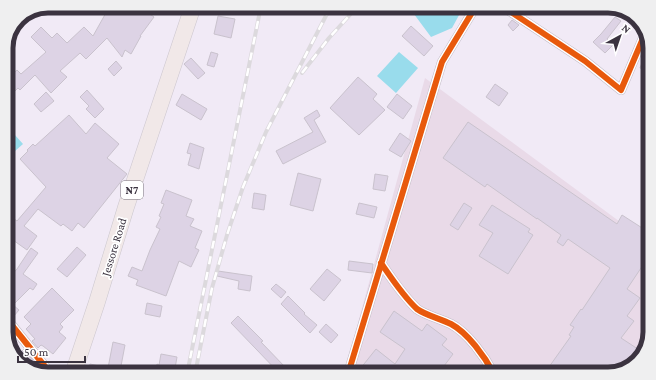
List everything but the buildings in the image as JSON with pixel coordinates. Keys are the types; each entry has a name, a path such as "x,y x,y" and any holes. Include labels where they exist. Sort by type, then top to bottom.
{"highway":[{"name":"Jessore Road","path":"75,367 126,207 191,13"}],"street":[{"path":"350,367 442,62 472,13"},
{"path":"512,13 584,61 621,90 642,40"},
{"path":"381,263 398,288 418,310 452,324 463,333 485,358 490,367"},
{"path":"13,327 45,367"}],"shaded area":[{"path":"425,78 643,239 642,341 633,357 617,366 346,367"}],"water":[{"path":"413,13 460,13 452,28 431,37"},
{"path":"399,52 418,68 396,93 377,76"},
{"path":"13,133 23,144 13,153"}],"railway":[{"path":"188,367 260,13"},
{"path":"196,367 212,288 227,235 243,187 266,132 327,13"},
{"path":"302,73 329,38 352,13"}],"cycle path":[{"path":"350,367 442,62 472,13"},
{"path":"513,13 585,61 621,90 642,40"},
{"path":"381,263 402,293 417,309 451,324 464,333 481,353 490,367"},
{"path":"13,327 45,367"}]}
